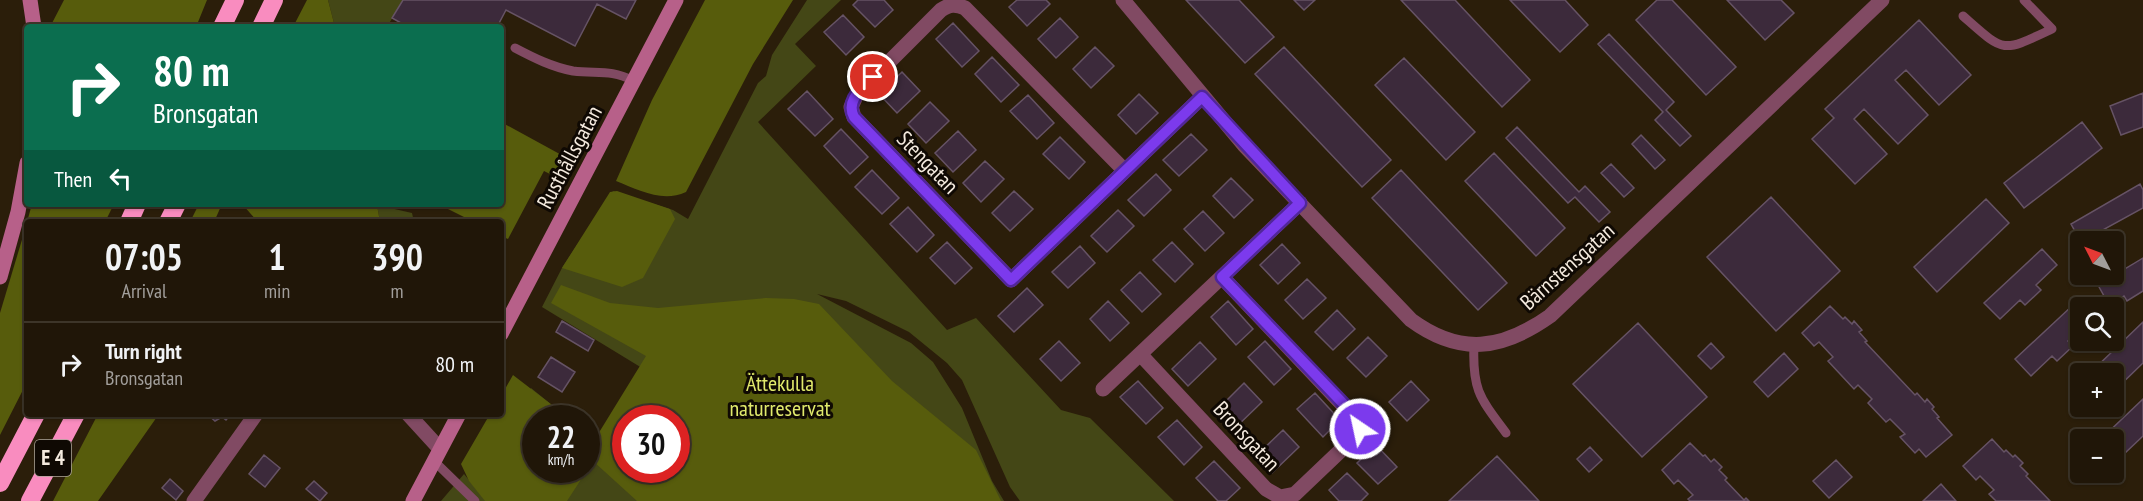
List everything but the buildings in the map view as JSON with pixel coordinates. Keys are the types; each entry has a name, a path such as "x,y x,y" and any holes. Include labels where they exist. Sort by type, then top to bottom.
{"highway":[{"path":"223,24 235,0"},
{"path":"262,24 274,0"},
{"name":"E 4","path":"0,483 34,417"},
{"name":"E 4","path":"30,501 74,417"}],"main road":[{"path":"30,0 34,24"},
{"name":"Rusthållsgatan","path":"504,328 676,0"},
{"path":"0,276 18,212 24,179"},
{"path":"413,501 457,417"}],"street":[{"name":"Bärnstensgatan","path":"1125,1 1202,97 1411,320 1444,339 1474,345 1499,343 1513,338 1550,316 1882,0"},
{"name":"Stengatan","path":"1124,170 965,8 958,5 947,6 941,10 857,94 851,106 854,117 1011,280 1202,97"},
{"path":"1103,388 1300,203"},
{"name":"Bronsgatan","path":"1140,354 1266,489 1280,497 1295,495 1358,434 1361,424 1222,277"},
{"path":"194,501 254,417"},
{"path":"410,417 437,455"}],"lane":[{"path":"1963,15 1992,41 2005,48 2052,29 2024,0"},
{"path":"515,48 545,64 574,71 617,73 634,81"},
{"path":"1474,345 1475,385 1482,400 1506,433"},
{"path":"437,455 475,501"}],"green space":[{"path":"64,0 207,0 197,24 52,24"},
{"path":"307,0 328,0 334,24 295,24"},
{"path":"328,0 403,0 389,24 334,24"},
{"path":"705,0 793,0 753,64 686,192 659,196 616,181 652,100"},
{"name":"Ättekulla naturreservat","path":"807,0 841,0 795,44 816,66 758,122 947,330 976,318 1061,410 1090,418 1174,501 1020,501 1010,487 962,380 947,363 909,332 846,301 817,294 911,343 933,362 962,408 992,481 1004,501 441,501 464,474 478,491 522,405 522,483 600,483 600,432 612,414 612,483 690,483 690,405 618,405 642,368 542,307 563,266 613,191 673,210 688,219 758,83 766,76 772,55"},
{"path":"504,124 567,158 556,177 544,171 508,239 504,237 504,219 468,219 444,207 504,207"},
{"path":"617,191 670,209 675,219 643,278 622,287 562,268 610,192"},
{"path":"31,207 112,207 106,219 28,219"},
{"path":"198,207 221,207 215,219 192,219"},
{"path":"245,207 377,207 379,219 255,219"},
{"path":"377,207 412,213 413,219 379,219"},
{"path":"24,233 24,388 0,435 0,313"},
{"name":"Ättekulla naturreservat","path":"561,285 610,303 658,308 766,298 794,299 819,304 892,381 976,450 1001,501 637,501 617,483 690,483 690,405 616,405 646,356 551,303"},
{"name":"Ättekulla naturreservat","path":"513,375 552,405 522,405 522,483 579,483 567,501 485,501 469,481 461,464 488,417 504,417 504,391"},
{"name":"Ättekulla naturreservat","path":"531,388 552,405 522,405"},
{"name":"Ättekulla naturreservat","path":"612,411 612,478 600,467 600,431"},
{"path":"96,417 157,417 98,501 53,501"}],"route":[{"path":"873,77 853,99 851,106 854,117 1011,280 1202,97 1300,203 1222,277 1358,419 1361,424 1360,429"}]}
